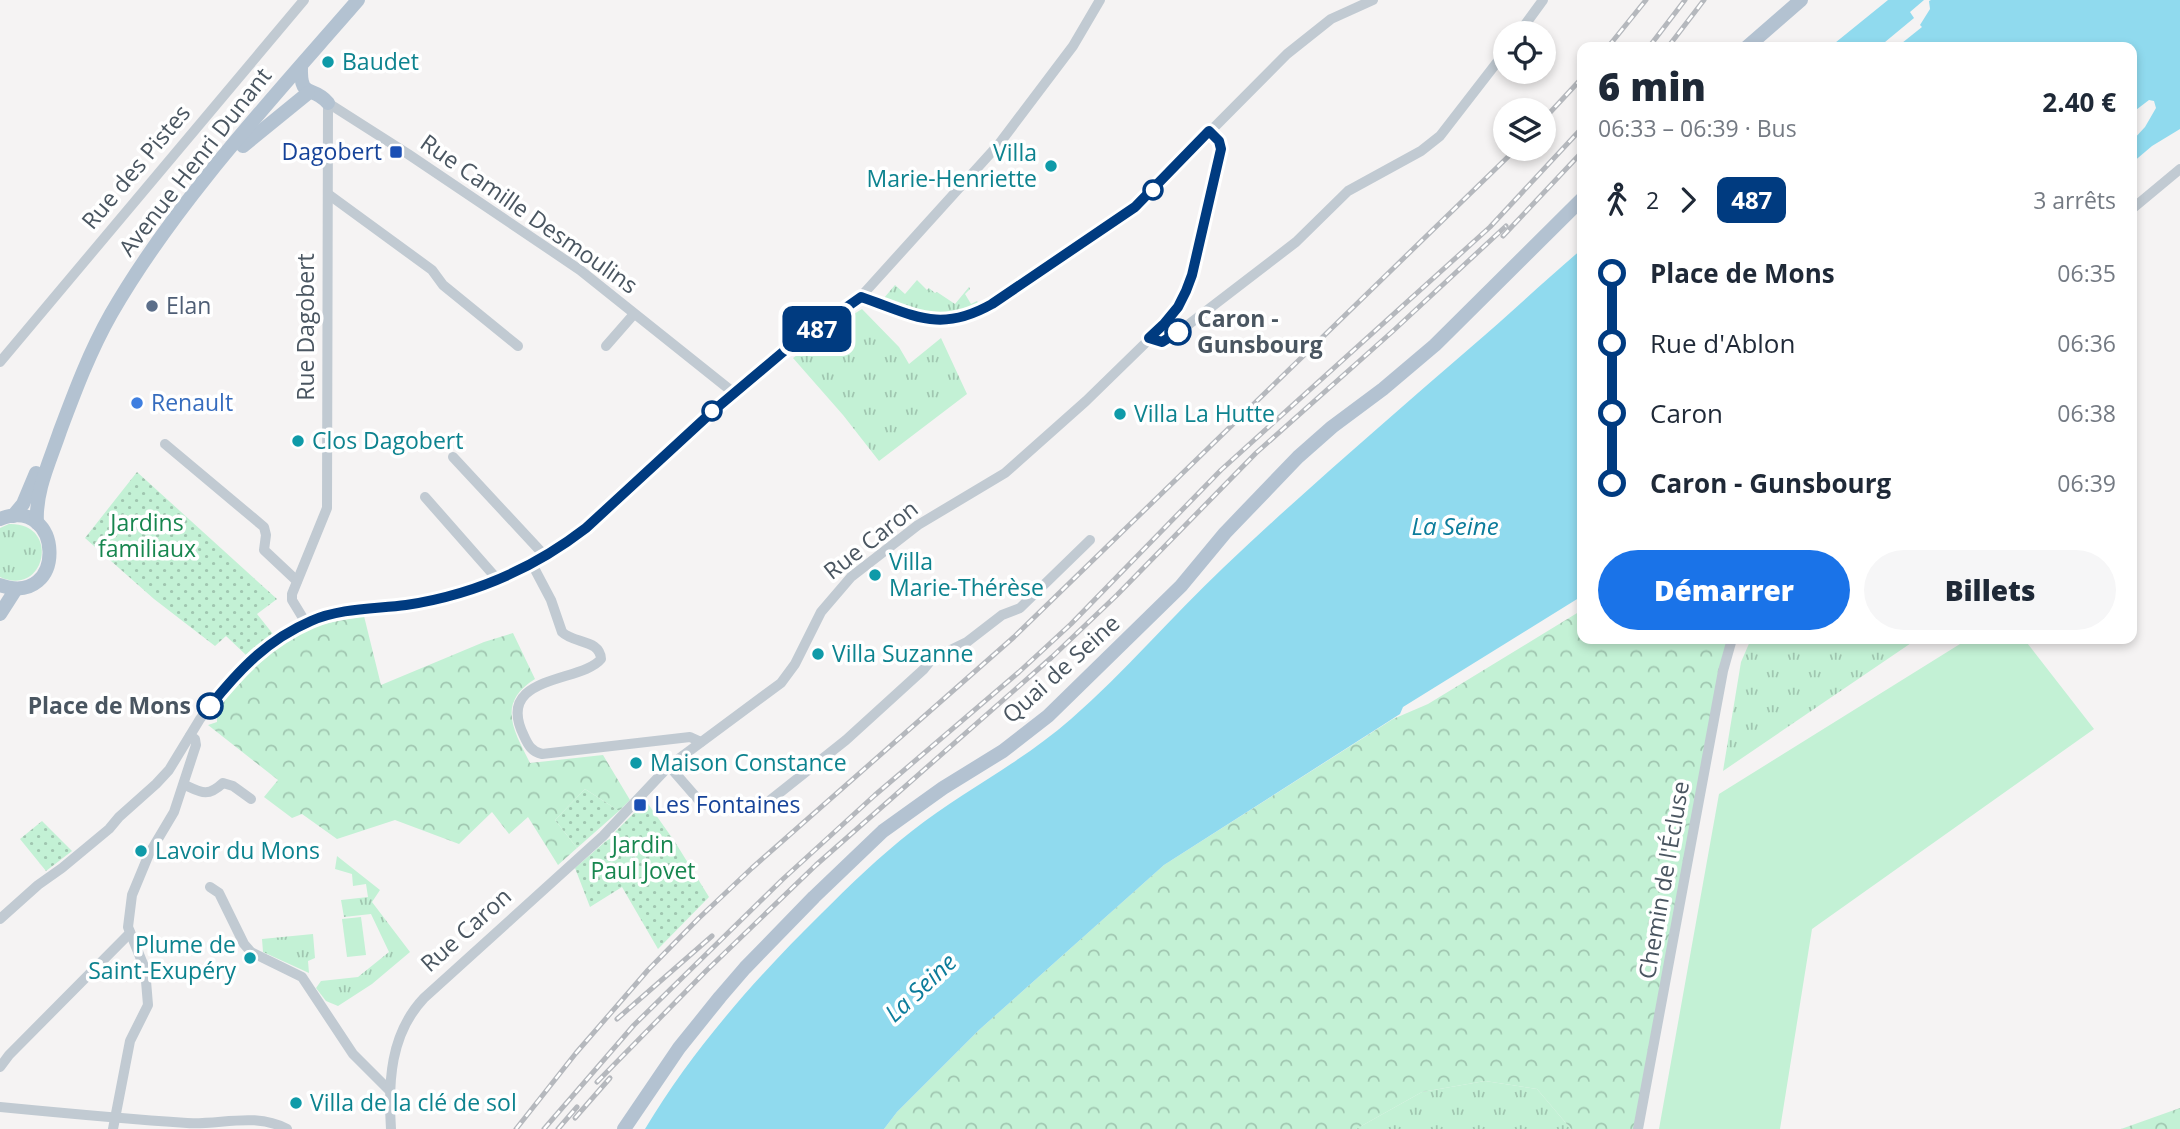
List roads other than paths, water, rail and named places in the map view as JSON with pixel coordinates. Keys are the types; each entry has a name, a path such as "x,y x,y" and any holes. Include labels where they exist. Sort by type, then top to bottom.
{"main road":[{"name":"Avenue Henri Dunant","path":"7,517 29,493 72,376 97,322 123,277 187,189 347,0"},
{"name":"Avenue Henri Dunant","path":"37,523 37,504 51,457 80,380 106,325 147,256 224,158 358,0"},
{"path":"1753,42 1801,0"},
{"path":"301,66 300,81 308,93 323,98 328,103"},
{"path":"224,158 308,93"},
{"name":"Quai de Seine","path":"624,1129 679,1048 745,968 814,897 883,831 943,788 1003,751 1048,716 1181,586 1226,533 1298,457 1435,345 1577,204"},
{"path":"0,585 16,589 25,587 41,578 50,563 51,545 44,530 37,523 22,516 7,517"},
{"path":"0,614 16,589"}],"street":[{"name":"Rue des Pistes","path":"0,362 304,0"},
{"path":"0,919 97,839 156,784 169,770 190,736 240,669 279,639 306,623 344,612 433,600 463,593 532,564 586,528 734,393 783,352 861,297 999,144 1073,46 1100,0"},
{"path":"861,297 932,320 957,320 977,313 1135,207 1286,54 1331,19 1373,0"},
{"path":"1528,21 1543,0"},
{"path":"1149,338 1162,342 1171,338 1296,242 1348,191 1421,151 1440,136 1493,68"},
{"name":"Rue Dagobert","path":"306,623 292,600 327,508 328,103"},
{"name":"Rue Camille Desmoulins","path":"328,103 580,270 734,393"},
{"name":"Rue Caron","path":"391,1129 394,1051 412,1010 444,978 603,836 669,766 781,683 795,664 821,612 851,577 918,526 1005,473 1086,401 1178,307 1192,275 1221,149 1219,141 1209,131"},
{"path":"2137,205 2180,169"},
{"path":"328,194 432,270 443,285 518,346"},
{"path":"606,346 634,314"},
{"path":"165,444 264,527 264,550 297,581"},
{"path":"453,457 545,556"},
{"path":"425,497 498,580"},
{"path":"669,766 703,805 744,806 768,802 846,740 932,659 967,642 1002,615 1020,608 1090,540"},
{"path":"532,564 551,600 562,632 596,647 601,652 601,659 596,664 538,686 524,698 518,721 530,747 542,754 690,737 701,742"},
{"name":"Chemin de l'Écluse","path":"1638,1129 1723,671 1731,644"},
{"path":"114,1123 130,1041 148,1005 149,989 145,969 130,933 128,917 136,884 152,848 174,812 185,785 196,745 195,739 190,736"},
{"path":"185,785 201,793 214,792 223,783 233,786 251,799"},
{"path":"210,887 219,893 243,944 251,952 302,976 353,1054 391,1092"},
{"path":"0,1067 130,933"},
{"path":"0,1107 114,1123 253,1120 268,1121 287,1129"}],"water":[{"path":"1888,0 1924,0 1910,12 1914,18 1885,42 1836,42"},
{"path":"2180,0 2180,129 2137,159 2137,136 2156,108 2154,101 2149,100 2137,109 2137,42 1903,42 1922,27 1920,25 1930,9 1929,1"},
{"name":"La Seine","path":"1577,253 1577,599 1403,707 1400,714 1164,865 979,1030 897,1112 884,1129 645,1129 683,1071 726,1016 772,964 854,882 932,816 1032,749 1071,719 1253,540"}],"railway":[{"path":"1612,42 1646,0"},
{"path":"1653,42 1685,0"},
{"path":"1672,42 1704,0"},
{"path":"1556,106 1577,83"},
{"path":"544,1129 634,1025 783,879 1071,624 1221,470 1490,227 1577,133"},
{"path":"1503,236 1577,157"},
{"path":"516,1129 576,1053 648,970 699,918 1014,637 1504,161"},
{"path":"597,1082 706,971 816,865 1052,657 1117,595 1256,453 1506,226"},
{"path":"617,1019 712,936"},
{"path":"575,1118 610,1078"},
{"path":"558,1129 577,1107"}],"place":[{"name":"Baudet","path":"328,62"},
{"name":"Dagobert","path":"396,152"},
{"name":"Villa Marie-Henriette","path":"1051,166"},
{"name":"Elan","path":"152,306"},
{"name":"Caron - Gunsbourg","path":"1178,332"},
{"name":"Renault","path":"137,403"},
{"name":"Villa La Hutte","path":"1120,414"},
{"name":"Clos Dagobert","path":"298,441"},
{"name":"Villa Marie-Thérèse","path":"875,575"},
{"name":"Villa Suzanne","path":"818,654"},
{"name":"Place de Mons","path":"210,706"},
{"name":"Maison Constance","path":"636,763"},
{"name":"Les Fontaines","path":"640,805"},
{"name":"Lavoir du Mons","path":"141,851"},
{"name":"Plume de Saint-Exupéry","path":"250,958"},
{"name":"Villa de la clé de sol","path":"296,1103"}],"park label":[{"name":"Jardins familiaux","path":"147,536"},
{"name":"Jardin Paul Jovet","path":"643,858"}]}
